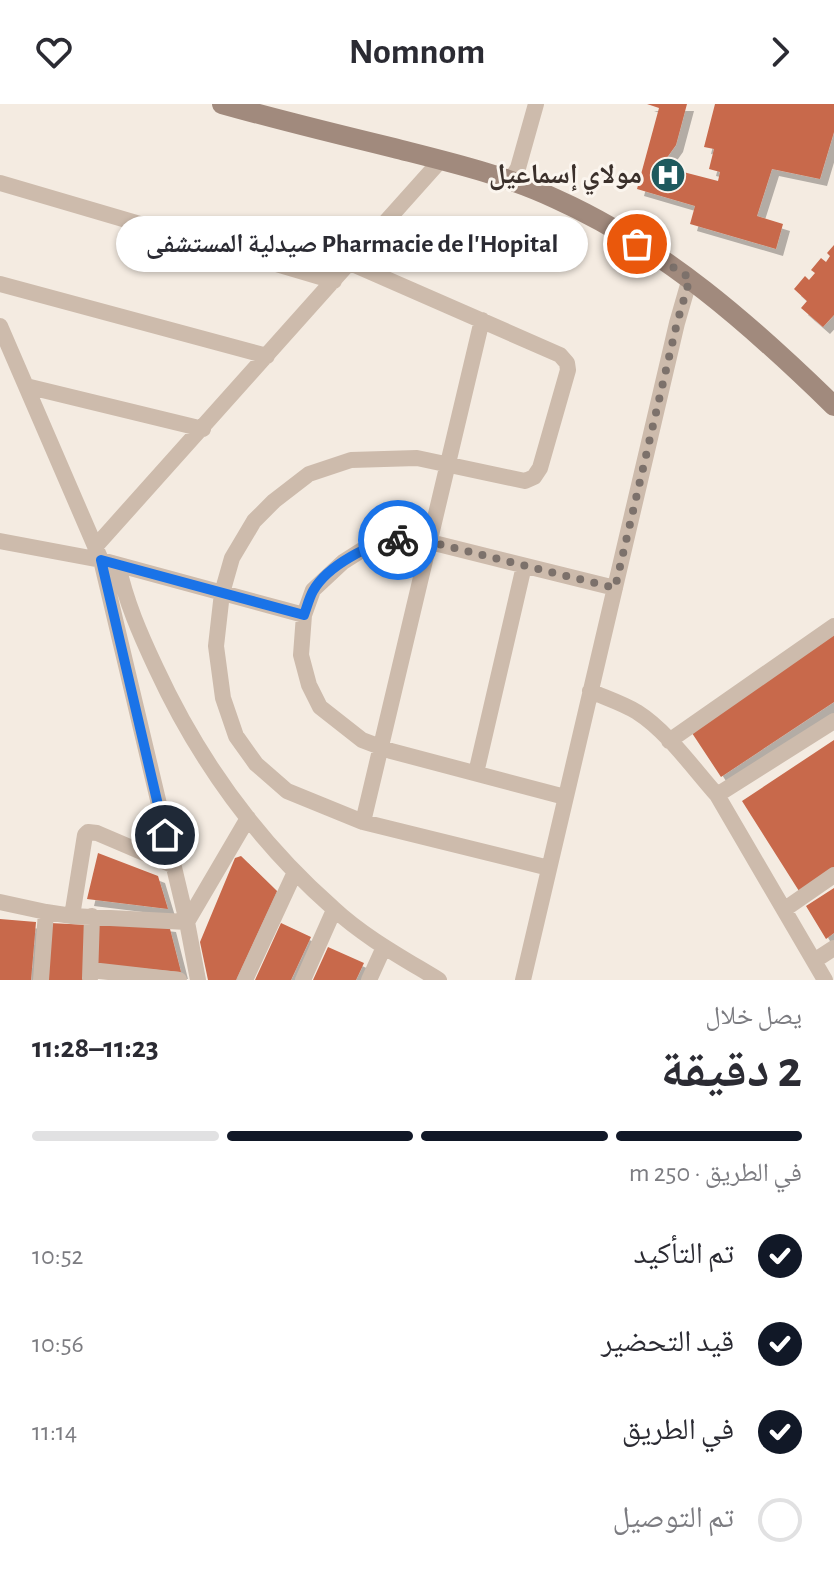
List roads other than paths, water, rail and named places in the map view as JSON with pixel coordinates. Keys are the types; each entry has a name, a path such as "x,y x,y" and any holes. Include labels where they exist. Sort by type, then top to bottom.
{"main road":[{"path":"222,104 441,160 556,199 611,227 690,278 770,344 834,406"}],"street":[{"path":"510,181 518,168 536,104"},
{"path":"98,553 203,429 441,160"},
{"path":"0,183 334,281"},
{"path":"350,263 560,355 567,363 568,370 540,468 534,477 525,481 417,458 351,460 309,474 254,521 232,558 222,593 216,646 223,698 236,736 256,764 287,791 363,822 549,868"},
{"path":"523,980 690,278"},
{"path":"0,284 267,356"},
{"path":"363,822 482,320"},
{"path":"0,326 98,553 187,922 198,980"},
{"path":"26,386 203,429"},
{"path":"565,797 362,740 320,707 309,685 301,655 304,615 313,590 343,562 362,550 392,541 418,539 615,588"},
{"path":"0,541 98,553 118,565 304,615"},
{"path":"118,565 131,612 171,701 193,741 235,803 295,872 334,910 384,947 439,980"},
{"path":"476,773 524,566"},
{"path":"669,741 834,626"},
{"path":"590,691 638,713 652,724 717,795 825,980"},
{"path":"717,795 834,721"},
{"path":"187,922 248,818"},
{"path":"72,916 88,832 172,865"},
{"path":"245,980 295,872"},
{"path":"785,909 834,875"},
{"path":"0,902 72,916 187,922"},
{"path":"303,980 334,910"},
{"path":"41,980 46,912"},
{"path":"92,916 90,975 179,980"},
{"path":"369,980 384,947"},
{"path":"814,961 834,948"}],"place":[{"name":"مولاي إسماعيل","path":"668,175"},
{"name":"Pharmacie de l'Hopital صيدلية المستشفى","path":"637,244"}]}
